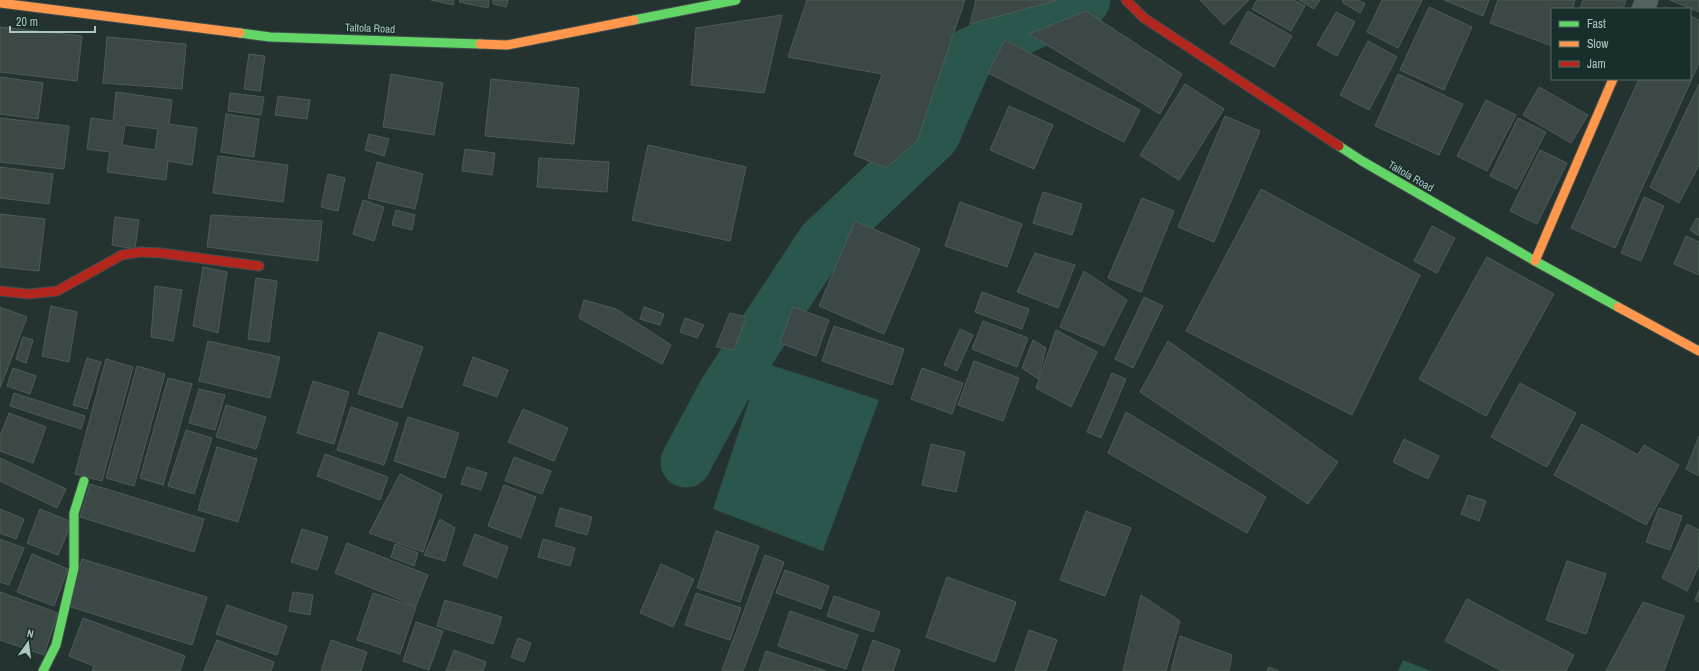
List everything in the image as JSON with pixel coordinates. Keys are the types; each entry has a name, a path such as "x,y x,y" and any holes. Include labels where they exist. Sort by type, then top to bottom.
{"main road":[{"name":"Taltola Road","path":"0,3 270,37 507,45 736,0"},
{"name":"Taltola Road","path":"1126,0 1144,18 1362,161 1535,262 1699,351"},
{"path":"1535,262 1613,80"},
{"path":"0,291 29,294 57,291 122,256 140,252 161,253 259,266"},
{"path":"43,671 56,645 74,568 74,513 84,481"}],"shaded area":[{"path":"762,362 879,400 823,551 713,509"},
{"path":"1403,660 1431,671 1398,671"}],"building":[{"path":"431,0 454,0 453,5"},
{"path":"460,0 489,0 488,8 459,2"},
{"path":"493,0 508,0 506,7 493,4"},
{"path":"807,0 965,0 917,141 886,168 854,155 882,74 788,57"},
{"path":"976,0 1058,0 970,24"},
{"path":"1200,0 1249,0 1224,25"},
{"path":"1257,0 1294,0 1305,6 1291,31 1252,9"},
{"path":"1299,0 1320,0 1314,9"},
{"path":"1343,0 1358,0 1365,4 1360,13 1342,2"},
{"path":"1382,0 1422,0 1398,48 1367,32"},
{"path":"1444,0 1489,0 1483,16"},
{"path":"1498,0 1575,0 1572,8 1551,8 1551,46 1490,23"},
{"path":"1583,0 1626,0 1623,8 1580,8"},
{"path":"1670,0 1699,0 1699,12"},
{"path":"1429,7 1472,27 1444,90 1400,70"},
{"path":"1086,11 1182,74 1160,114 1029,34"},
{"path":"1248,11 1292,36 1274,67 1230,43"},
{"path":"1336,12 1355,22 1337,56 1317,45"},
{"path":"782,15 764,93 691,85 696,28"},
{"path":"1691,16 1699,20 1699,63 1615,248 1571,228 1639,80 1691,80"},
{"path":"0,27 82,36 77,81 0,72"},
{"path":"107,37 186,44 182,89 103,83"},
{"path":"1005,40 1140,110 1124,142 988,73"},
{"path":"1368,41 1397,57 1369,110 1340,95"},
{"path":"249,54 265,56 260,91 244,89"},
{"path":"391,74 443,83 434,135 383,127"},
{"path":"1398,74 1463,104 1439,155 1375,126"},
{"path":"0,77 43,83 38,119 0,114"},
{"path":"491,79 579,88 574,144 485,136"},
{"path":"1185,84 1224,109 1179,180 1140,155"},
{"path":"1699,84 1699,165 1679,203 1650,187"},
{"path":"1539,87 1588,115 1571,143 1523,115"},
{"path":"116,92 172,100 169,124 197,128 192,165 168,161 166,180 107,172 110,152 87,149 91,118 113,121","holes":["125,125 158,129 155,150 122,145"]},
{"path":"230,93 264,97 261,115 228,111"},
{"path":"278,96 310,100 307,119 275,115"},
{"path":"1486,100 1516,115 1487,171 1457,156"},
{"path":"1009,106 1053,125 1034,169 990,150"},
{"path":"226,114 259,119 254,157 221,152"},
{"path":"1225,116 1260,131 1214,242 1178,227"},
{"path":"0,118 69,126 64,169 0,162"},
{"path":"1518,118 1546,132 1517,189 1490,176"},
{"path":"369,134 389,139 384,156 365,150"},
{"path":"648,145 746,167 730,241 632,220"},
{"path":"465,149 495,153 492,175 462,171"},
{"path":"1540,150 1567,163 1537,224 1510,211"},
{"path":"218,156 288,165 283,202 213,193"},
{"path":"539,158 609,162 607,192 537,187"},
{"path":"377,162 423,174 415,209 368,198"},
{"path":"0,167 53,174 49,204 0,198"},
{"path":"328,174 345,178 338,211 321,207"},
{"path":"1261,189 1420,275 1352,415 1186,331"},
{"path":"1043,192 1082,204 1072,235 1033,223"},
{"path":"1644,197 1664,206 1641,261 1621,253"},
{"path":"1142,198 1174,211 1141,292 1108,278"},
{"path":"363,200 384,207 374,241 353,234"},
{"path":"960,202 1022,224 1007,267 945,246"},
{"path":"396,210 415,215 412,230 392,225"},
{"path":"0,214 45,219 39,271 0,267"},
{"path":"211,215 322,221 318,261 207,247"},
{"path":"115,217 139,220 135,249 112,245"},
{"path":"1697,218 1699,219 1699,236 1690,230"},
{"path":"855,221 920,249 884,334 819,306"},
{"path":"1432,226 1455,238 1437,273 1414,261"},
{"path":"1686,236 1699,242 1699,275 1674,264"},
{"path":"1035,253 1075,265 1058,308 1017,292"},
{"path":"1487,257 1554,294 1486,416 1419,379"},
{"path":"203,267 227,272 218,333 193,326"},
{"path":"1084,271 1127,300 1104,346 1060,327"},
{"path":"256,278 277,281 269,342 248,339"},
{"path":"155,286 182,290 173,341 151,337"},
{"path":"982,292 1029,309 1022,329 975,312"},
{"path":"1144,297 1163,306 1133,368 1115,359"},
{"path":"584,300 616,309 671,345 662,364 579,318"},
{"path":"51,306 77,312 69,362 42,356"},
{"path":"0,307 27,317 0,388"},
{"path":"644,307 664,314 660,325 640,319"},
{"path":"793,307 829,320 816,356 780,343"},
{"path":"730,313 746,317 734,350 716,347"},
{"path":"685,318 704,325 697,338 680,332"},
{"path":"983,321 1028,338 1017,367 972,349"},
{"path":"834,326 904,349 892,385 822,361"},
{"path":"960,329 973,335 957,371 944,365"},
{"path":"1056,330 1097,352 1071,407 1036,388"},
{"path":"379,332 423,347 402,408 358,394"},
{"path":"23,337 33,340 26,363 16,359"},
{"path":"1033,340 1046,348 1038,379 1022,368"},
{"path":"208,341 280,357 270,398 199,381"},
{"path":"1168,341 1338,462 1308,504 1140,392"},
{"path":"473,357 508,370 497,397 463,385"},
{"path":"87,358 101,362 87,409 73,405"},
{"path":"106,359 133,367 102,481 75,474"},
{"path":"974,361 1019,378 1003,421 958,405"},
{"path":"137,366 165,374 134,486 106,478"},
{"path":"13,368 36,376 30,394 7,386"},
{"path":"922,368 963,383 952,414 911,399"},
{"path":"1112,373 1126,379 1101,438 1087,432"},
{"path":"168,378 192,384 163,485 140,478"},
{"path":"313,381 349,392 334,444 297,433"},
{"path":"1520,383 1576,413 1547,467 1491,437"},
{"path":"199,389 225,395 215,430 189,423"},
{"path":"14,393 85,416 81,429 10,406"},
{"path":"226,405 266,417 256,449 216,437"},
{"path":"351,407 398,423 384,465 337,450"},
{"path":"523,409 568,428 554,461 508,442"},
{"path":"1126,412 1266,497 1247,533 1108,453"},
{"path":"9,413 46,427 33,463 0,451 0,436"},
{"path":"408,417 459,433 445,478 394,461"},
{"path":"1582,424 1638,455 1644,445 1679,465 1646,525 1554,475"},
{"path":"186,430 212,438 194,494 168,486"},
{"path":"1699,436 1699,476 1686,469"},
{"path":"1404,439 1439,456 1428,479 1393,462"},
{"path":"931,444 965,452 956,492 922,485"},
{"path":"217,447 257,459 238,522 198,510"},
{"path":"325,454 388,477 380,500 317,476"},
{"path":"514,457 551,471 542,494 505,481"},
{"path":"0,458 66,489 57,508 0,481"},
{"path":"467,467 487,473 481,490 461,484"},
{"path":"400,474 442,495 423,552 369,533"},
{"path":"90,484 204,519 194,552 80,517"},
{"path":"504,485 536,497 521,538 488,526"},
{"path":"1468,495 1486,501 1479,521 1461,514"},
{"path":"560,508 592,517 587,535 555,526"},
{"path":"1659,508 1682,516 1670,550 1646,542"},
{"path":"0,509 24,519 16,539 0,533"},
{"path":"40,509 72,522 58,555 27,543"},
{"path":"1086,511 1131,528 1105,596 1060,580"},
{"path":"440,519 455,528 445,561 424,555"},
{"path":"1687,524 1699,530 1699,565 1687,591 1662,578"},
{"path":"302,529 328,537 317,570 291,562"},
{"path":"716,531 759,546 740,602 697,588"},
{"path":"475,534 508,547 497,578 463,565"},
{"path":"0,539 24,548 9,585 0,582"},
{"path":"543,539 575,548 570,566 538,557"},
{"path":"347,543 428,575 416,606 335,573"},
{"path":"395,544 418,553 414,566 391,557"},
{"path":"32,554 68,569 54,606 17,592"},
{"path":"765,555 784,562 743,671 724,671 722,670"},
{"path":"82,559 207,597 192,645 68,606"},
{"path":"1567,561 1606,574 1586,634 1546,620"},
{"path":"661,564 694,579 673,627 640,613"},
{"path":"785,570 829,586 821,609 776,593"},
{"path":"947,577 1016,602 995,662 926,637"},
{"path":"1699,590 1699,602 1695,600"},
{"path":"0,592 58,613 44,655 0,640"},
{"path":"293,592 313,595 310,615 289,611"},
{"path":"373,593 416,607 400,654 357,640"},
{"path":"696,593 741,608 730,640 685,625"},
{"path":"1141,595 1180,621 1166,671 1123,671"},
{"path":"834,596 880,612 873,632 827,616"},
{"path":"1467,599 1574,655 1566,671 1502,671 1445,641"},
{"path":"445,600 502,617 493,644 437,626"},
{"path":"1643,602 1684,616 1664,671 1606,671"},
{"path":"227,605 287,626 277,655 216,634"},
{"path":"790,611 858,635 846,669 778,646"},
{"path":"83,618 185,656 180,671 92,671 94,666 69,656"},
{"path":"416,622 443,631 429,670 403,661"},
{"path":"1029,630 1057,640 1046,671 1015,671"},
{"path":"1180,636 1232,655 1229,671 1171,671"},
{"path":"518,638 531,643 524,662 511,657"},
{"path":"217,640 274,662 271,671 204,671"},
{"path":"331,640 367,652 361,671 321,671"},
{"path":"873,640 900,650 893,671 862,671"},
{"path":"454,650 486,662 483,671 446,671"},
{"path":"766,651 826,671 759,671"},
{"path":"1269,667 1279,671 1267,671"}],"waterway":[{"path":"686,462 724,391 822,242 934,136 970,53 1085,0"}],"traffic: fast":[{"path":"634,20 736,0"},
{"path":"240,33 270,37 480,44"},
{"path":"1339,146 1362,161 1535,261 1618,307"},
{"path":"43,671 56,645 74,568 74,513 84,481"}],"traffic: slow":[{"path":"0,3 240,33"},
{"path":"480,44 507,45 634,20"},
{"path":"1535,261 1613,80"},
{"path":"1618,307 1699,351"}],"traffic: jam":[{"path":"1126,0 1144,18 1339,146"},
{"path":"0,291 29,294 57,291 122,255 140,252 161,253 259,266"}]}
